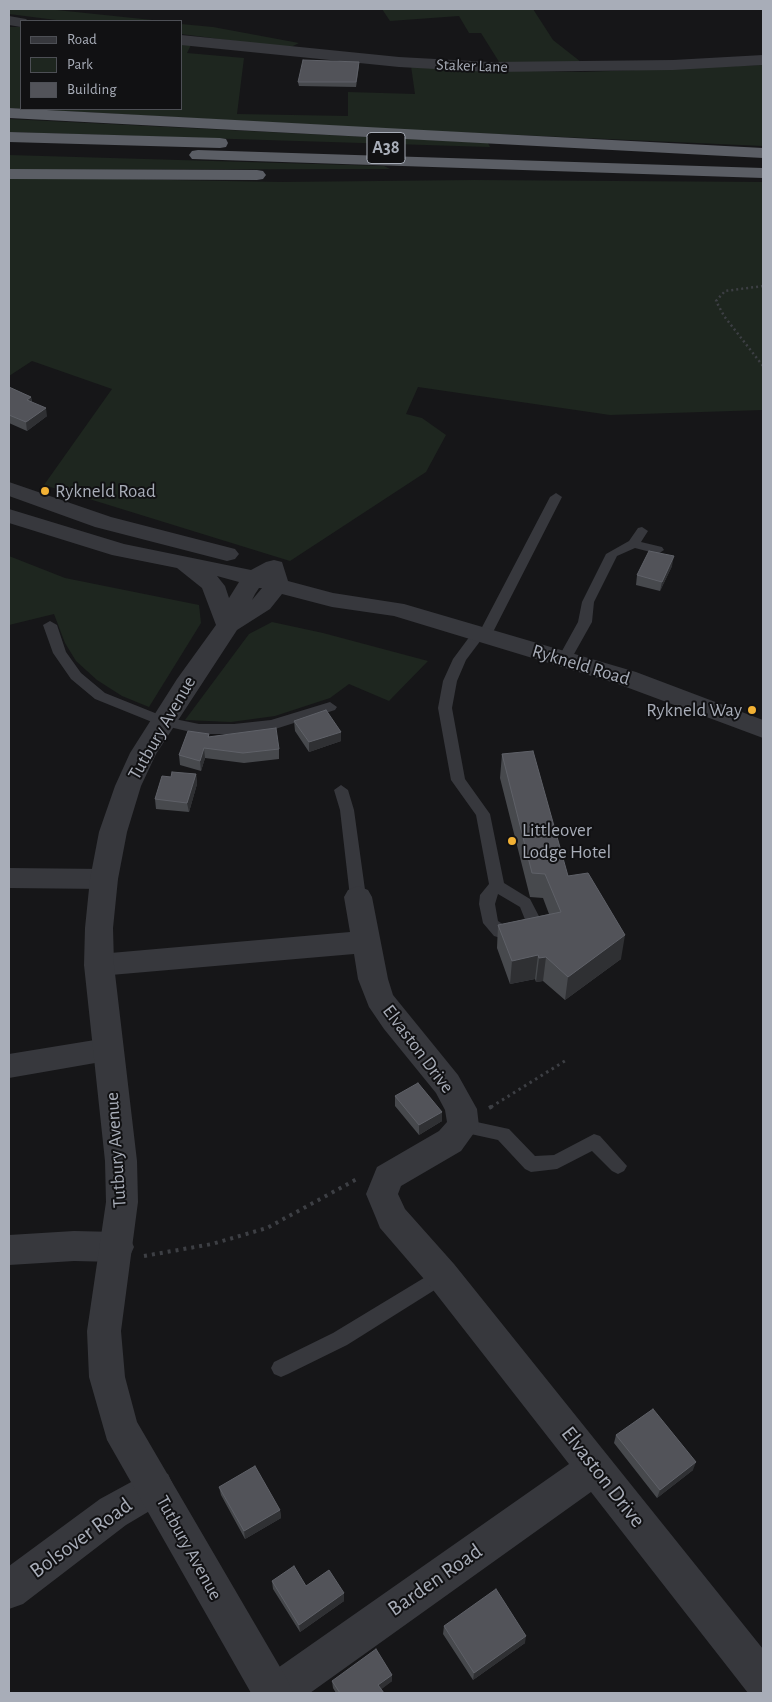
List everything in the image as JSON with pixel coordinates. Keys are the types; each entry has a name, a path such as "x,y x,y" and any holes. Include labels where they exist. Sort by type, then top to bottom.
{"highway":[{"path":"9,113 763,153"},
{"name":"A38","path":"9,137 763,161"},
{"name":"A38","path":"9,149 763,173"},
{"path":"310,176 743,173"},
{"path":"9,174 272,175"}],"street":[{"name":"Staker Lane","path":"182,40 399,62 490,67 673,65 763,60"},
{"name":"Rykneld Road","path":"9,489 103,522 276,576 332,600 396,609 627,678 763,729"},
{"path":"9,516 85,540 185,564 222,570 253,579"},
{"path":"185,564 204,576 213,586 228,625"},
{"name":"Tutbury Avenue","path":"274,1693 120,1428 107,1377 104,1331 122,1202 121,1161 107,1050 99,965 99,928 104,879 113,832 128,786 143,753 228,625 243,594 253,579 276,576"},
{"name":"Tutbury Avenue","path":"228,625 262,604 276,576"},
{"path":"9,878 104,879"},
{"name":"Elvaston Drive","path":"358,897 365,942 373,979 380,999 447,1084 461,1108 463,1122 450,1141 388,1177 382,1194 392,1218 442,1275 763,1680"},
{"path":"99,965 365,942"},
{"path":"9,1066 107,1050"},
{"path":"9,1250 74,1246 116,1254"},
{"name":"Barden Road","path":"274,1693 595,1467"},
{"name":"Bolsover Road","path":"9,1590 113,1512 155,1487"}],"lane":[{"path":"497,886 483,814 458,780 445,708 450,681 460,659 481,635 556,497"},
{"path":"564,660 585,622 588,602 612,554 634,544 642,531"},
{"path":"634,544 658,550"},
{"path":"50,625 60,653 76,676 100,696 162,722 199,729 234,729 272,725 330,707"},
{"name":"Elvaston Drive","path":"341,790 347,810 358,897"},
{"path":"463,1122 503,1134 531,1164 557,1162 594,1141 618,1166"},
{"path":"281,1368 340,1338 442,1275"}],"path":[{"path":"763,286 726,291 716,301 724,316 763,366"},
{"path":"463,1122 568,1059"},
{"path":"116,1254 212,1244 266,1228 358,1178"}],"green space":[{"path":"9,9 47,9 152,20 56,20 9,14"},
{"path":"382,9 533,9 553,40 581,62 501,65 481,33 469,33 459,16 390,21"},
{"path":"182,24 213,27 299,43 289,48 182,34"},
{"path":"9,27 20,27 20,109 9,108"},
{"path":"182,44 191,45 187,53 244,58 237,114 348,116 348,92 415,94 411,66 477,70 584,72 763,65 763,146 407,130 45,110 182,110"},
{"path":"9,119 488,143 490,147 9,132"},
{"path":"9,155 384,166 390,169 9,170"},
{"path":"9,177 281,182 474,180 763,182 763,410 610,415 418,387 406,414 422,418 446,435 426,472 290,561 44,485 112,389 32,361 9,376"},
{"path":"9,556 65,578 199,605 201,623 149,707 122,696 97,680 76,661 65,643 54,614 9,625"},
{"path":"272,622 323,633 428,661 389,701 349,684 330,698 275,716 231,722 185,720 249,634"}],"building":[{"path":"303,60 359,62 356,82 298,82"},
{"path":"9,387 31,397 27,400 46,408 26,422 9,415"},
{"path":"649,551 674,556 662,582 637,575"},
{"path":"326,710 341,732 309,742 294,721"},
{"path":"276,728 279,749 243,753 204,748 200,761 179,755 188,731 209,734 208,737"},
{"path":"533,751 568,876 588,873 625,935 568,977 546,957 539,958 538,955 512,961 498,925 561,912 545,874 532,873 502,754"},
{"path":"172,772 196,774 187,803 155,799 162,776 171,777"},
{"path":"418,1083 442,1112 419,1125 395,1096"},
{"path":"653,1409 696,1462 660,1490 616,1435"},
{"path":"255,1466 280,1510 244,1531 219,1487"},
{"path":"294,1566 306,1586 329,1570 344,1593 299,1625 272,1581"},
{"path":"496,1589 526,1636 474,1673 444,1626"},
{"path":"376,1649 392,1675 378,1685 384,1693 340,1693 332,1681"}],"place":[{"name":"Rykneld Road","path":"45,491"},
{"name":"Rykneld Way","path":"752,710"},
{"name":"Littleover Lodge Hotel","path":"512,841"}]}
